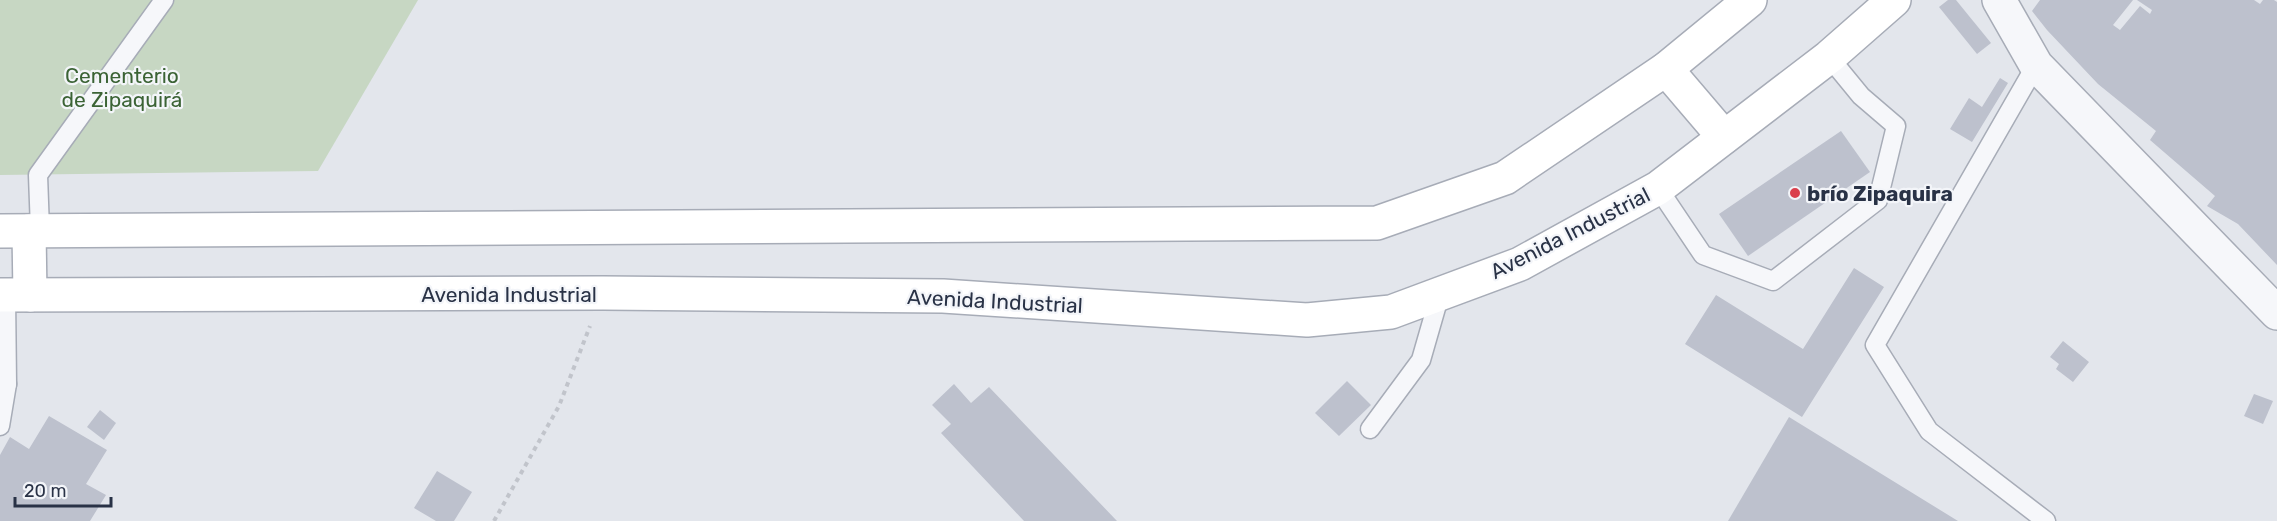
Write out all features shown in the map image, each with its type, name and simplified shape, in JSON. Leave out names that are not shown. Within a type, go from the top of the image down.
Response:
[{"type":"main road","points":[[12,295],[23,230],[1377,223],[1505,178],[1666,69],[1750,0]]},
{"type":"main road","name":"Avenida Industrial","points":[[12,295],[603,293],[943,296],[1307,320],[1391,312],[1520,264],[1658,188],[1829,57],[1894,0]]},
{"type":"main road","points":[[1666,69],[1724,137]]},
{"type":"street","points":[[1999,0],[2036,65],[2277,313]]},
{"type":"lane","points":[[23,230],[38,175],[164,0]]},
{"type":"lane","points":[[1658,188],[1703,255],[1773,281],[1878,200],[1896,126],[1861,96],[1829,57]]},
{"type":"lane","points":[[2036,65],[1875,345],[1929,431],[2046,521]]},
{"type":"lane","points":[[1370,429],[1421,360],[1440,294]]},
{"type":"lane","points":[[0,426],[12,295]]},
{"type":"path","points":[[494,521],[559,406],[603,293]]},
{"type":"green space","name":"Cementerio de Zipaquirá","points":[[0,0],[418,0],[318,171],[0,175]]},
{"type":"building","points":[[1948,0],[1956,0],[1991,43],[1977,54],[1939,7]]},
{"type":"building","points":[[2040,0],[2133,0],[2113,25],[2120,30],[2140,6],[2150,14],[2152,10],[2137,0],[2254,0],[2260,4],[2263,0],[2277,2],[2277,265],[2238,224],[2207,206],[2215,196],[2150,140],[2156,131],[2098,84],[2047,30],[2032,11]]},
{"type":"building","points":[[2000,78],[2008,83],[1972,142],[1950,129],[1969,98],[1982,107]]},
{"type":"building","name":"brío Zipaquira","points":[[1841,131],[1870,172],[1748,256],[1719,214]]},
{"type":"building","points":[[1854,268],[1884,287],[1802,417],[1685,344],[1716,295],[1803,349]]},
{"type":"building","points":[[2063,341],[2089,362],[2073,382],[2056,369],[2059,364],[2050,357]]},
{"type":"building","points":[[1347,381],[1371,405],[1339,436],[1315,413]]},
{"type":"building","points":[[954,384],[971,403],[989,387],[1117,521],[1024,521],[941,433],[951,424],[932,405]]},
{"type":"building","points":[[2254,394],[2273,401],[2263,424],[2244,416]]},
{"type":"building","points":[[100,410],[116,423],[104,440],[87,427]]},
{"type":"building","points":[[49,416],[107,450],[86,484],[106,495],[90,521],[0,521],[0,455],[10,437],[29,449]]},
{"type":"building","points":[[1789,417],[1958,521],[1728,521]]},
{"type":"building","points":[[437,471],[472,492],[454,521],[436,521],[414,508]]},
{"type":"place","name":"brío Zipaquira","points":[[1795,193]]}]
